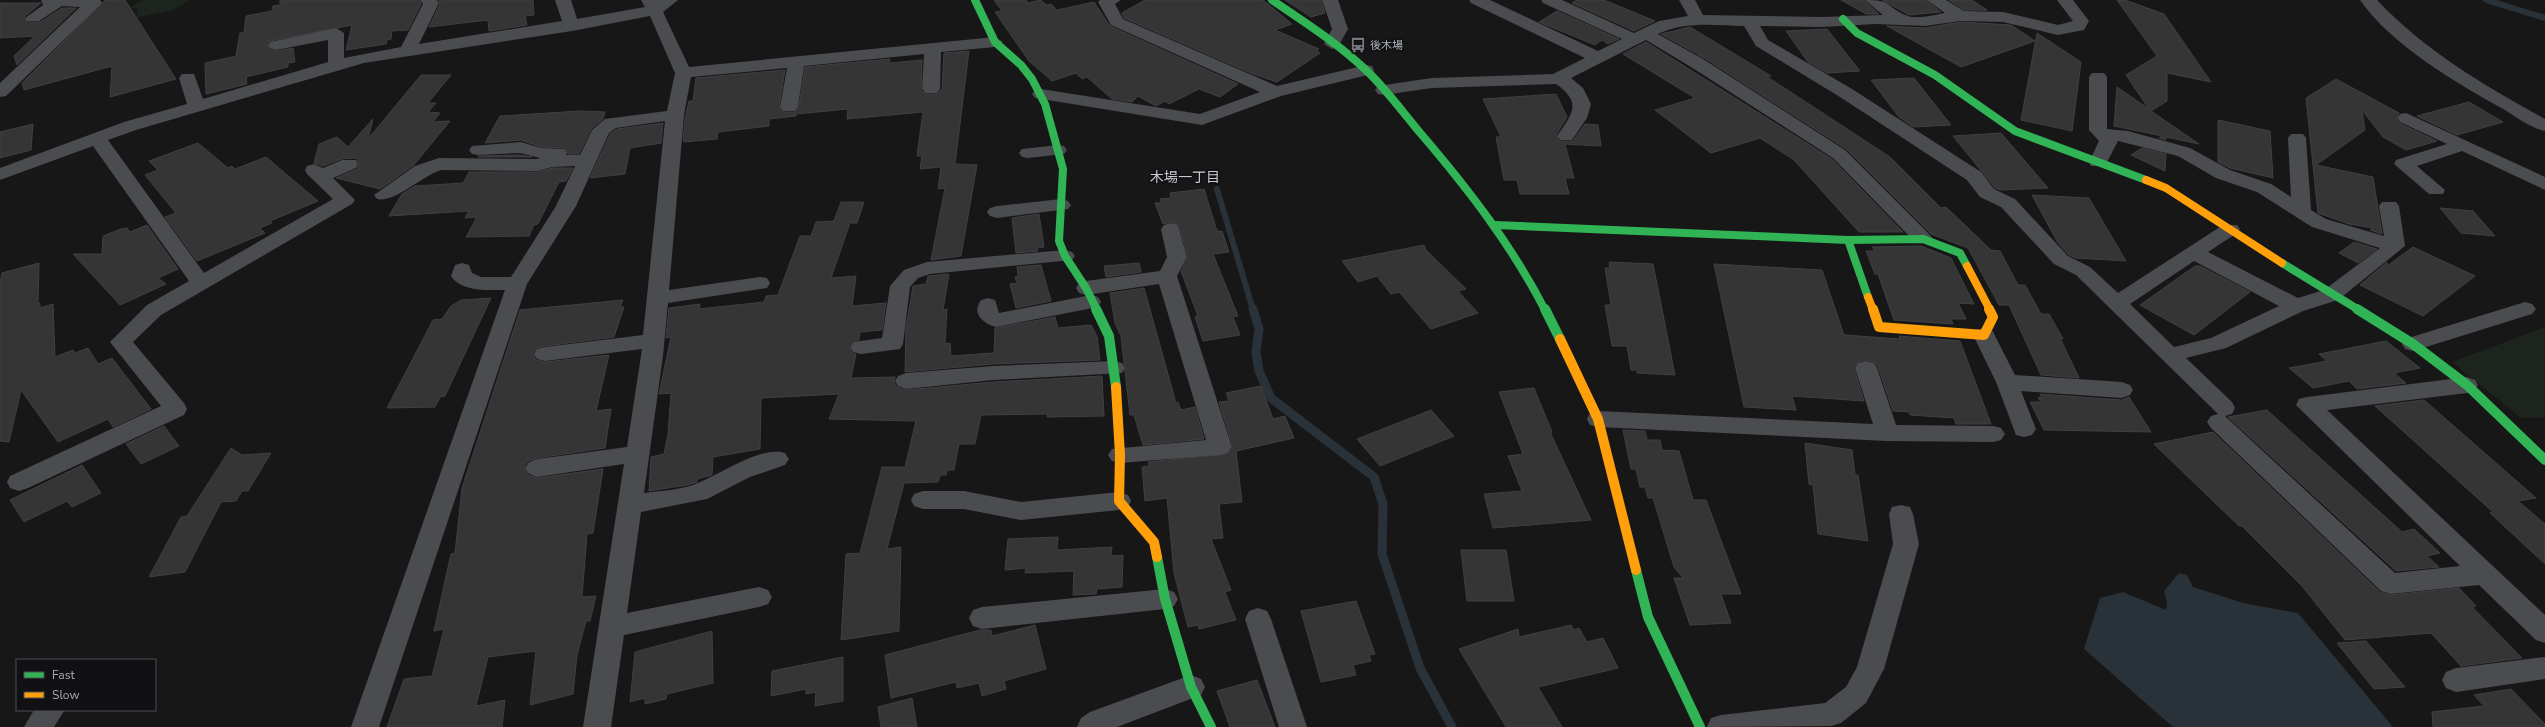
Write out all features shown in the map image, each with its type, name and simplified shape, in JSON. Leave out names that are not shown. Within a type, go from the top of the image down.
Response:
[{"type":"street","points":[[407,52],[431,3],[428,0]]},
{"type":"street","points":[[563,0],[572,26]]},
{"type":"street","points":[[0,174],[97,138],[196,106],[336,65],[407,52],[572,26],[670,0]]},
{"type":"street","points":[[975,0],[996,42],[1022,65],[1041,94],[1063,169],[1059,241],[1065,256],[1089,295],[1109,336],[1114,368],[1120,455],[1119,501],[1154,542],[1165,599],[1191,687],[1211,727]]},
{"type":"street","points":[[1113,0],[1106,2],[1116,22],[1275,92]]},
{"type":"street","points":[[1272,0],[1366,70],[1495,225],[1525,272],[1579,376],[1598,419],[1648,617],[1700,727]]},
{"type":"street","points":[[1330,0],[1340,29],[1332,44]]},
{"type":"street","points":[[1477,0],[1599,58]]},
{"type":"street","points":[[1549,0],[1639,36],[1697,63],[1839,154],[1923,239]]},
{"type":"street","points":[[1687,0],[1698,20]]},
{"type":"street","points":[[1873,0],[1903,21]]},
{"type":"street","points":[[1935,0],[1960,16]]},
{"type":"street","points":[[1384,90],[1432,83],[1559,78],[1665,24],[1698,20],[1821,22],[1843,19],[1925,21],[1960,16],[2003,16],[2058,30],[2078,27],[2081,21],[2065,0]]},
{"type":"street","points":[[2368,0],[2384,17],[2433,59],[2476,88],[2545,126]]},
{"type":"street","points":[[0,92],[94,3],[53,2],[33,18]]},
{"type":"street","points":[[597,727],[653,341],[675,115],[683,73],[667,33],[652,5]]},
{"type":"street","points":[[1843,19],[1857,33],[1935,75],[2015,131],[2166,188],[2331,295],[2413,344],[2467,386],[2545,460]]},
{"type":"street","points":[[1749,20],[1762,43],[1846,93],[1974,176],[1987,193],[2008,203],[2061,260],[2082,271],[2171,355],[2221,415],[2390,584],[2484,574]]},
{"type":"street","points":[[287,38],[336,33],[336,65]]},
{"type":"street","points":[[683,73],[797,60],[996,42]]},
{"type":"street","points":[[931,89],[933,47]]},
{"type":"street","points":[[789,107],[797,60]]},
{"type":"street","points":[[1041,94],[1202,120],[1275,92],[1366,70]]},
{"type":"street","points":[[2098,77],[2098,130],[2109,140],[2098,162]]},
{"type":"street","points":[[188,78],[196,106]]},
{"type":"street","points":[[1559,78],[1573,86],[1583,99],[1584,109],[1566,136]]},
{"type":"street","points":[[365,727],[517,284],[566,206],[601,130],[611,123],[675,115]]},
{"type":"street","points":[[2406,118],[2545,184]]},
{"type":"street","points":[[2103,134],[2128,136],[2184,152],[2223,174],[2264,188],[2319,223],[2395,246]]},
{"type":"street","points":[[97,138],[145,202],[201,283]]},
{"type":"street","points":[[2297,138],[2302,213]]},
{"type":"street","points":[[2436,190],[2402,164],[2463,145]]},
{"type":"street","points":[[478,150],[521,147],[539,153],[590,156]]},
{"type":"street","points":[[1028,153],[1058,150]]},
{"type":"street","points":[[384,195],[422,170],[439,164],[538,165],[551,161],[590,156]]},
{"type":"street","points":[[19,482],[176,409],[121,342],[154,310],[345,200],[317,173],[349,164]]},
{"type":"street","points":[[997,212],[1061,206]]},
{"type":"street","points":[[2389,206],[2395,246]]},
{"type":"street","points":[[1495,225],[1848,240],[1923,239],[1960,253],[1993,317],[1984,335]]},
{"type":"street","points":[[2117,304],[2230,229]]},
{"type":"street","points":[[1120,455],[1220,447],[1167,276],[1177,256],[1171,230]]},
{"type":"street","points":[[1848,240],[1879,327],[1984,335]]},
{"type":"street","points":[[2171,355],[2218,343],[2296,306],[2331,295],[2395,246]]},
{"type":"street","points":[[2194,253],[2296,306]]},
{"type":"street","points":[[861,347],[891,351],[900,286],[911,274],[927,268],[1065,256]]},
{"type":"street","points":[[462,269],[461,276],[478,283],[517,284]]},
{"type":"street","points":[[988,305],[988,315],[996,320],[1167,276]]},
{"type":"street","points":[[658,298],[760,283]]},
{"type":"street","points":[[2413,344],[2525,309]]},
{"type":"street","points":[[1984,335],[2007,382],[2024,429]]},
{"type":"street","points":[[545,354],[653,341]]},
{"type":"street","points":[[906,381],[993,374],[1114,368]]},
{"type":"street","points":[[1866,368],[1887,433]]},
{"type":"street","points":[[2007,382],[2122,390]]},
{"type":"street","points":[[2467,386],[2307,405],[2545,632]]},
{"type":"street","points":[[1598,419],[1887,433],[1952,432],[1993,434]]},
{"type":"street","points":[[537,468],[637,454]]},
{"type":"street","points":[[630,505],[698,493],[742,471],[777,459]]},
{"type":"street","points":[[924,500],[964,500],[1021,511],[1119,501]]},
{"type":"street","points":[[1721,727],[1831,714],[1856,696],[1870,669],[1906,544],[1901,514]]},
{"type":"street","points":[[612,627],[759,598]]},
{"type":"street","points":[[982,618],[1165,599]]},
{"type":"street","points":[[1258,619],[1293,727]]},
{"type":"street","points":[[2456,680],[2545,668]]},
{"type":"street","points":[[1091,727],[1100,721],[1191,687]]},
{"type":"shaded area","points":[[142,0],[190,0],[174,10],[136,18],[138,9],[130,8]]},
{"type":"shaded area","points":[[2545,327],[2545,418],[2521,418],[2452,362]]},
{"type":"shaded area","points":[[2179,573],[2187,575],[2193,587],[2243,603],[2298,613],[2393,727],[2173,727],[2084,649],[2100,598],[2123,592],[2166,610],[2167,602],[2164,591]]},
{"type":"building","points":[[105,0],[125,0],[176,79],[110,97],[112,66],[24,90],[22,83]]},
{"type":"building","points":[[280,0],[419,0],[421,4],[408,30],[392,31],[391,39],[387,40],[386,44],[346,50],[352,25],[270,41],[267,44],[270,49],[276,51],[293,48],[295,62],[288,63],[288,67],[246,77],[247,84],[206,94],[205,63],[236,56],[240,33],[244,32],[246,16],[272,11],[273,6],[280,5]]},
{"type":"building","points":[[439,0],[533,0],[534,15],[525,16],[527,25],[489,31],[488,20],[429,27],[440,4]]},
{"type":"building","points":[[994,0],[1026,0],[1028,3],[1041,0],[1046,5],[1051,4],[1057,10],[1094,2],[1110,26],[1238,84],[1220,97],[1199,89],[1169,104],[1165,101],[1156,106],[1138,96],[1132,102],[1112,99],[1087,77],[1082,79],[1076,73],[1052,81],[1029,61],[995,12],[1002,11]]},
{"type":"building","points":[[1145,0],[1263,0],[1292,24],[1275,30],[1319,49],[1316,51],[1320,53],[1277,82],[1253,74],[1124,18],[1122,13]]},
{"type":"building","points":[[1285,0],[1321,0],[1325,13],[1311,17]]},
{"type":"building","points":[[1577,0],[1604,0],[1655,21],[1634,31],[1572,3]]},
{"type":"building","points":[[1841,0],[1864,0],[1879,14],[1866,14]]},
{"type":"building","points":[[1882,0],[1926,0],[1941,12],[1909,15]]},
{"type":"building","points":[[1949,0],[1972,0],[1987,10],[1964,10]]},
{"type":"building","points":[[2117,0],[2125,0],[2164,14],[2211,82],[2167,73],[2167,101],[2151,111],[2199,144],[2166,137],[2166,140],[2159,138],[2162,136],[2114,126],[2117,87],[2149,109],[2126,75],[2157,56]]},
{"type":"building","points":[[0,3],[41,3],[24,17],[27,22],[40,22],[62,8],[76,8],[17,65],[14,56],[35,36],[0,38]]},
{"type":"building","points":[[1557,11],[1619,39],[1608,44],[1602,40],[1595,45],[1539,22]]},
{"type":"building","points":[[1960,22],[2011,25],[2035,41],[1961,67],[1887,26],[1925,28]]},
{"type":"building","points":[[1690,27],[1771,76],[1766,76],[1890,157],[1941,208],[1946,207],[1991,250],[2000,251],[2018,285],[2025,285],[2041,314],[2049,314],[2063,339],[2060,338],[2079,378],[2041,375],[2009,305],[1999,305],[1968,248],[1931,234],[1846,149],[1704,58],[1661,34]]},
{"type":"building","points":[[1827,29],[1860,71],[1827,73],[1808,62],[1786,31]]},
{"type":"building","points":[[2037,33],[2081,62],[2072,131],[2021,120]]},
{"type":"building","points":[[1646,42],[1832,159],[1903,232],[1859,232],[1794,160],[1760,138],[1711,153],[1655,110],[1695,98],[1623,54]]},
{"type":"building","points":[[969,51],[955,164],[977,165],[961,256],[931,260],[945,188],[938,189],[941,167],[920,169],[922,156],[917,156],[923,112],[847,119],[848,109],[796,114],[796,116],[769,119],[769,126],[718,132],[717,139],[684,142],[683,140],[685,119],[689,101],[693,101],[696,78],[785,70],[779,107],[783,112],[795,112],[799,107],[805,67],[890,59],[889,63],[922,60],[921,90],[925,94],[937,94],[942,89],[944,53]]},
{"type":"building","points":[[421,75],[451,75],[428,103],[436,103],[428,112],[440,113],[433,122],[450,121],[413,166],[380,189],[336,178],[357,169],[359,163],[356,158],[341,159],[323,166],[314,163],[319,144],[337,137],[348,147],[373,119],[368,139]]},
{"type":"building","points":[[1914,78],[1951,125],[1913,127],[1899,117],[1871,80]]},
{"type":"building","points":[[2336,79],[2399,113],[2396,118],[2399,123],[2437,141],[2406,150],[2383,137],[2362,110],[2365,130],[2316,165],[2373,177],[2382,234],[2370,230],[2373,228],[2349,224],[2318,213],[2306,98]]},
{"type":"building","points":[[1556,94],[1567,117],[1556,135],[1559,141],[1573,141],[1585,124],[1598,125],[1601,146],[1565,144],[1574,178],[1565,178],[1569,194],[1520,194],[1517,180],[1504,180],[1496,137],[1501,137],[1483,99]]},
{"type":"building","points":[[2469,102],[2503,122],[2457,135],[2417,116]]},
{"type":"building","points":[[580,111],[605,112],[603,119],[591,129],[579,154],[568,154],[564,148],[541,147],[521,140],[485,143],[500,116]]},
{"type":"building","points":[[2218,120],[2270,131],[2273,178],[2230,168],[2218,162]]},
{"type":"building","points":[[663,123],[661,143],[630,148],[625,174],[590,178],[610,134],[617,129]]},
{"type":"building","points":[[33,124],[31,150],[0,158],[0,132]]},
{"type":"building","points":[[2001,133],[2048,188],[2001,190],[1995,188],[1953,136]]},
{"type":"building","points":[[198,143],[228,168],[232,166],[235,169],[266,157],[318,201],[270,221],[272,223],[260,228],[265,233],[197,261],[165,217],[176,213],[145,175],[158,170],[149,161]]},
{"type":"building","points":[[2142,148],[2166,154],[2165,171],[2131,155]]},
{"type":"building","points":[[520,155],[532,157],[478,157],[478,156]]},
{"type":"building","points":[[552,168],[573,168],[566,181],[559,182],[538,224],[534,225],[529,236],[466,237],[477,217],[465,218],[469,211],[389,216],[402,194],[415,186],[463,183],[469,172],[538,172]]},
{"type":"building","points":[[1204,189],[1216,228],[1219,232],[1222,231],[1229,252],[1213,254],[1238,316],[1233,317],[1240,335],[1203,341],[1195,317],[1198,316],[1181,271],[1188,257],[1179,225],[1171,222],[1163,224],[1155,203],[1161,203],[1160,199],[1171,198],[1170,193]]},
{"type":"building","points":[[2032,195],[2089,198],[2126,261],[2076,258],[2069,255],[2058,243]]},
{"type":"building","points":[[841,202],[864,202],[857,223],[850,223],[831,278],[856,276],[852,306],[886,303],[882,330],[860,332],[859,340],[853,341],[849,346],[852,353],[856,354],[851,378],[895,377],[894,382],[897,387],[906,390],[993,382],[1102,376],[1104,416],[1047,417],[1048,414],[981,415],[975,444],[959,444],[954,470],[947,470],[946,475],[940,475],[938,482],[904,483],[887,549],[901,547],[899,631],[841,640],[846,554],[860,553],[882,467],[905,467],[916,421],[829,419],[839,394],[761,398],[760,449],[713,457],[712,475],[697,479],[697,482],[687,485],[649,491],[651,457],[664,454],[668,434],[671,393],[659,394],[671,337],[666,338],[669,308],[700,304],[699,309],[764,302],[766,296],[778,295],[800,236],[811,236],[816,222],[834,221]]},
{"type":"building","points":[[2440,208],[2473,211],[2495,236],[2461,233]]},
{"type":"building","points":[[1039,214],[1044,247],[1037,248],[1038,251],[1016,253],[1012,218]]},
{"type":"building","points":[[147,225],[178,269],[158,278],[166,284],[120,305],[73,254],[102,254],[103,236],[127,228],[130,232]]},
{"type":"building","points":[[2354,242],[2377,249],[2358,263],[2339,253]]},
{"type":"building","points":[[1424,245],[1426,250],[1466,289],[1458,291],[1478,313],[1431,329],[1399,292],[1391,294],[1377,276],[1358,282],[1342,261]]},
{"type":"building","points":[[1921,246],[1951,258],[1974,304],[1958,303],[1966,319],[1951,319],[1953,324],[1894,320],[1878,274],[1875,274],[1866,251],[1875,251],[1872,247]]},
{"type":"building","points":[[2413,247],[2475,276],[2423,316],[2360,285],[2387,262],[2387,266]]},
{"type":"building","points":[[1609,262],[1653,264],[1675,375],[1637,373],[1637,370],[1631,370],[1627,346],[1612,346],[1605,305],[1611,305],[1605,268],[1610,268]]},
{"type":"building","points":[[39,263],[38,304],[40,303],[40,308],[53,304],[55,357],[73,350],[75,353],[88,348],[98,364],[112,358],[151,409],[113,427],[108,419],[58,442],[21,390],[9,442],[0,441],[0,283],[2,273]]},
{"type":"building","points":[[1139,263],[1141,272],[1106,277],[1104,266]]},
{"type":"building","points":[[1714,264],[1822,270],[1844,335],[1900,339],[1899,336],[1960,341],[1991,424],[1956,424],[1954,418],[1910,415],[1909,412],[1893,411],[1878,367],[1874,362],[1866,360],[1858,362],[1854,368],[1864,401],[1792,396],[1796,410],[1744,407]]},
{"type":"building","points":[[1041,265],[1051,301],[1016,308],[1010,284],[1017,283],[1015,277],[1018,276],[1017,267]]},
{"type":"building","points":[[2195,266],[2200,266],[2250,292],[2194,335],[2140,305]]},
{"type":"building","points":[[949,274],[943,310],[947,309],[945,344],[950,343],[951,356],[994,353],[995,328],[1055,317],[1058,328],[1091,325],[1097,336],[1100,360],[993,364],[905,372],[906,328],[913,286],[926,284],[928,276]]},
{"type":"building","points":[[1144,288],[1176,403],[1178,402],[1181,410],[1195,407],[1204,439],[1143,445],[1134,415],[1130,415],[1121,336],[1115,323],[1110,293]]},
{"type":"building","points":[[491,298],[445,396],[440,397],[435,407],[387,408],[433,320],[442,319],[451,306],[461,300]]},
{"type":"building","points":[[623,300],[620,307],[624,307],[614,337],[545,346],[537,348],[533,353],[536,360],[545,362],[609,355],[596,411],[611,409],[605,448],[537,458],[528,461],[524,467],[528,475],[537,478],[603,469],[593,533],[587,534],[582,597],[596,596],[590,621],[586,621],[577,655],[573,694],[530,705],[536,651],[488,657],[476,706],[505,700],[502,727],[387,727],[404,679],[432,676],[444,629],[434,631],[451,554],[455,553],[462,488],[520,310]]},
{"type":"building","points":[[2386,341],[2420,368],[2394,373],[2406,383],[2357,389],[2349,381],[2313,388],[2289,368],[2327,361],[2319,354]]},
{"type":"building","points":[[1261,386],[1273,419],[1285,416],[1294,438],[1236,451],[1242,502],[1219,504],[1223,538],[1211,539],[1231,590],[1225,592],[1236,620],[1199,629],[1198,625],[1188,627],[1174,573],[1167,498],[1145,501],[1142,467],[1149,466],[1148,462],[1228,454],[1233,447],[1219,402],[1229,401],[1226,393]]},
{"type":"building","points":[[1534,388],[1552,432],[1550,432],[1591,520],[1493,528],[1484,494],[1522,491],[1508,456],[1523,454],[1499,392]]},
{"type":"building","points":[[2040,394],[2122,400],[2129,397],[2151,432],[2044,430],[2030,402],[2041,402],[2038,397],[2042,398]]},
{"type":"building","points":[[2424,400],[2536,498],[2518,501],[2545,524],[2545,564],[2490,513],[2493,512],[2375,406]]},
{"type":"building","points":[[1431,410],[1454,436],[1380,466],[1357,439]]},
{"type":"building","points":[[2267,410],[2402,532],[2414,529],[2440,553],[2427,556],[2439,567],[2396,571],[2228,417]]},
{"type":"building","points":[[164,426],[179,446],[141,464],[126,444]]},
{"type":"building","points":[[1623,430],[1645,431],[1647,440],[1660,440],[1662,450],[1679,451],[1693,500],[1706,500],[1741,594],[1721,594],[1731,623],[1690,625],[1674,578],[1683,578],[1674,567],[1653,498],[1648,498],[1645,487],[1640,487],[1636,469],[1631,469]]},
{"type":"building","points":[[2213,432],[2380,592],[2390,595],[2459,588],[2476,606],[2472,607],[2522,658],[2461,666],[2431,633],[2345,640],[2302,586],[2242,526],[2239,526],[2154,444]]},
{"type":"building","points":[[1805,443],[1852,450],[1855,475],[1858,475],[1868,541],[1818,534],[1813,485],[1809,484]]},
{"type":"building","points":[[231,448],[242,455],[271,453],[248,491],[242,491],[236,501],[221,502],[185,572],[149,577],[181,517],[187,516]]},
{"type":"building","points":[[82,465],[101,493],[72,507],[67,501],[24,522],[10,500]]},
{"type":"building","points":[[1058,537],[1057,550],[1112,547],[1111,556],[1123,555],[1122,587],[1097,589],[1096,594],[1073,595],[1074,571],[1025,573],[1026,568],[1005,570],[1008,539]]},
{"type":"building","points":[[1461,550],[1506,550],[1514,601],[1467,601]]},
{"type":"building","points":[[1356,601],[1375,654],[1369,655],[1371,661],[1353,665],[1356,675],[1321,682],[1301,611]]},
{"type":"building","points":[[1035,625],[1046,669],[1004,681],[1006,689],[982,696],[979,683],[957,688],[956,682],[891,698],[885,655],[980,630],[991,630],[992,636]]},
{"type":"building","points":[[1571,625],[1574,630],[1579,628],[1587,642],[1603,638],[1618,668],[1538,687],[1562,727],[1506,727],[1459,649],[1518,629],[1519,637]]},
{"type":"building","points":[[712,631],[713,683],[667,694],[666,699],[645,704],[645,698],[630,702],[635,652]]},
{"type":"building","points":[[2366,641],[2405,687],[2374,689],[2337,643]]},
{"type":"building","points":[[843,657],[843,701],[815,706],[816,692],[806,694],[806,689],[771,696],[772,671]]},
{"type":"building","points":[[1257,680],[1275,727],[1230,727],[1217,691]]},
{"type":"building","points":[[2511,689],[2545,724],[2545,727],[2433,727],[2432,712],[2484,706],[2474,695]]},
{"type":"building","points":[[912,698],[917,727],[881,727],[878,707]]},
{"type":"waterway","points":[[2486,0],[2545,18]]},
{"type":"waterway","points":[[1217,189],[1253,310]]},
{"type":"waterway","points":[[1253,309],[1259,329],[1256,352],[1259,371],[1271,398],[1374,477],[1383,504],[1382,554],[1420,668],[1452,727]]},
{"type":"traffic: fast","points":[[975,0],[995,42],[1021,65],[1032,79],[1045,104],[1063,169],[1059,241],[1065,256],[1086,288],[1109,336],[1116,387]]},
{"type":"traffic: fast","points":[[1272,0],[1309,25],[1366,70],[1384,90],[1462,182],[1495,225],[1525,271],[1560,339]]},
{"type":"traffic: fast","points":[[1843,19],[1857,33],[1935,75],[2015,131],[2146,180]]},
{"type":"traffic: fast","points":[[1495,225],[1848,240],[1923,239],[1960,253],[1967,266]]},
{"type":"traffic: fast","points":[[1848,240],[1868,297]]},
{"type":"traffic: fast","points":[[2282,263],[2413,344],[2467,385],[2545,460]]},
{"type":"traffic: fast","points":[[1157,557],[1165,599],[1191,687],[1211,727]]},
{"type":"traffic: fast","points":[[1636,570],[1648,617],[1700,727]]},
{"type":"traffic: slow","points":[[2146,180],[2166,188],[2282,263]]},
{"type":"traffic: slow","points":[[1868,297],[1879,327],[1984,335],[1993,317],[1967,266]]},
{"type":"traffic: slow","points":[[1560,339],[1598,419],[1636,570]]},
{"type":"traffic: slow","points":[[1116,387],[1120,455],[1119,501],[1154,542],[1157,557]]},
{"type":"place","name":"後木場","points":[[1358,45]]},
{"type":"district","name":"木場一丁目","points":[[1185,177]]}]
